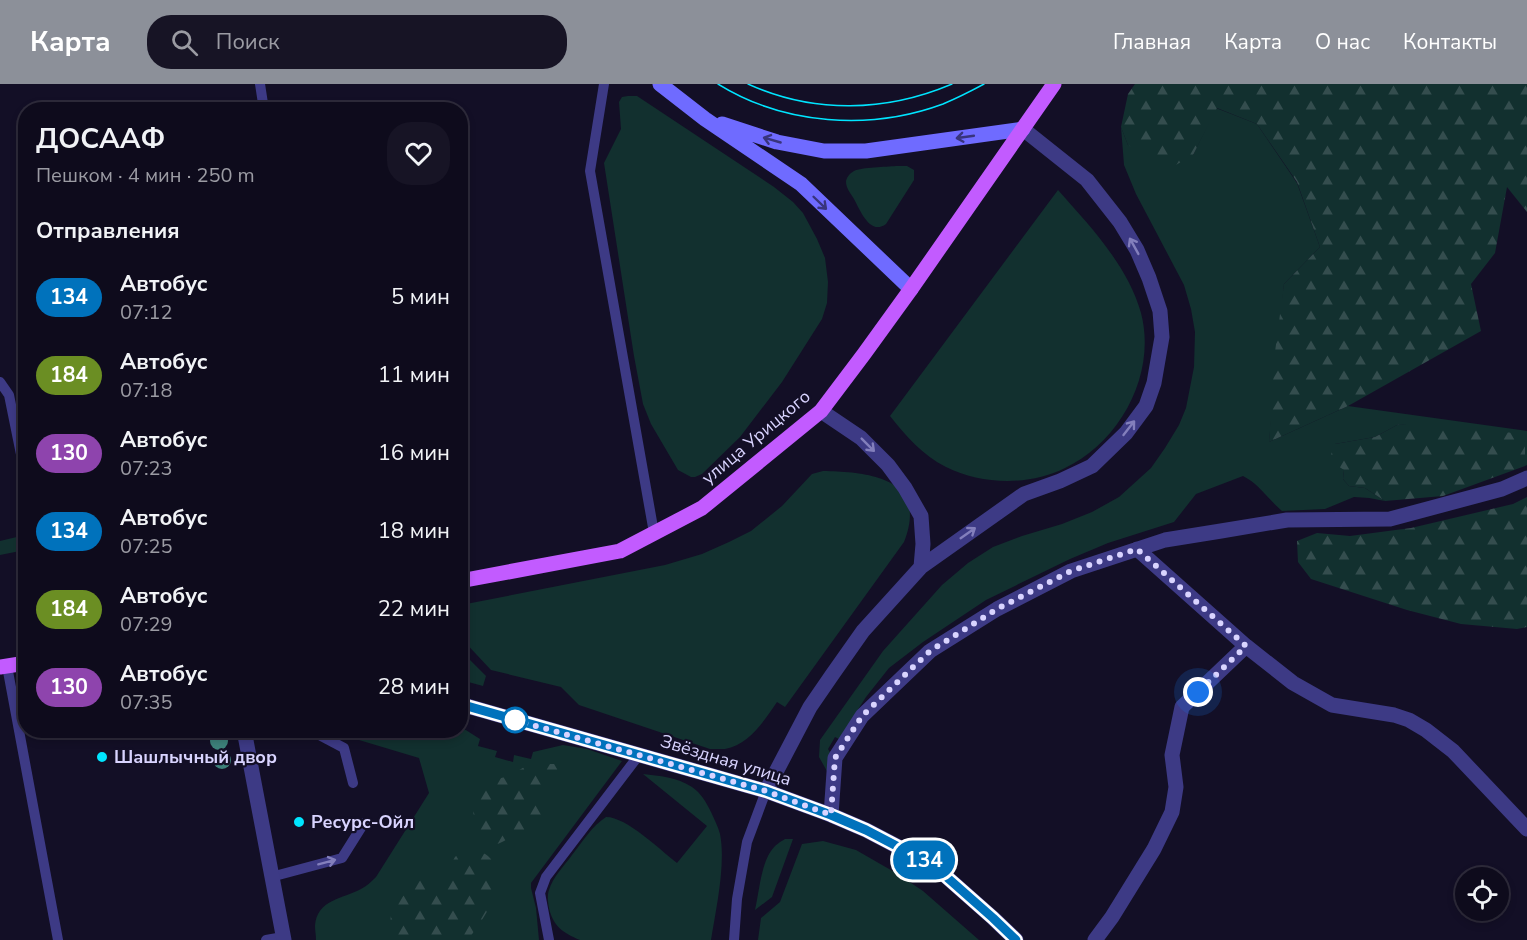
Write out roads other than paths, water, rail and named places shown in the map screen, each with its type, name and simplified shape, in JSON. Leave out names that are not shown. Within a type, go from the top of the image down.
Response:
[{"type":"main road","points":[[660,84],[705,119],[801,184],[911,289]]},
{"type":"main road","name":"улица Урицкого","points":[[468,580],[620,551],[702,508],[821,411],[911,289],[1054,84]]},
{"type":"main road","points":[[705,119],[777,142],[824,151],[866,151],[1023,129]]},
{"type":"main road","points":[[3,667],[18,664]]},
{"type":"street","points":[[766,791],[810,707],[832,675],[863,631],[921,567],[1024,494],[1092,466],[1126,434],[1146,406],[1154,383],[1162,337],[1160,311],[1137,250],[1120,222],[1087,180],[1023,129]]},
{"type":"street","points":[[821,411],[861,438],[888,465],[905,488],[921,516],[923,544],[921,567]]},
{"type":"street","points":[[831,815],[835,758],[862,716],[930,651],[997,609],[1071,571],[1166,540],[1287,520],[1390,519],[1502,489],[1527,478]]},
{"type":"street","points":[[1137,549],[1246,646],[1293,683],[1332,705],[1394,715],[1409,720],[1426,730],[1454,751],[1527,829]]},
{"type":"street","points":[[1095,940],[1154,849],[1172,812],[1176,787],[1172,755],[1182,707],[1246,646]]},
{"type":"street","name":"Звёздная улица","points":[[468,706],[766,791],[831,815],[866,830],[933,865],[1017,940]]},
{"type":"street","points":[[245,738],[284,938]]},
{"type":"lane","points":[[260,84],[263,102]]},
{"type":"lane","points":[[604,84],[590,171],[654,533]]},
{"type":"lane","points":[[0,382],[9,395],[18,439]]},
{"type":"lane","points":[[3,667],[58,940]]},
{"type":"lane","points":[[325,738],[344,748],[353,783]]},
{"type":"lane","points":[[549,940],[540,893],[546,877],[639,755]]},
{"type":"lane","points":[[734,940],[737,899],[747,842],[766,791]]},
{"type":"lane","points":[[271,877],[342,858],[364,823]]},
{"type":"lane","points":[[266,940],[284,938]]},
{"type":"tram line","points":[[718,84],[744,98],[771,108],[828,120],[886,118],[915,113],[943,104],[984,84]]},
{"type":"tram line","points":[[748,84],[798,101],[850,106],[902,100],[952,84]]},
{"type":"place","name":"Шашлычный двор","points":[[102,757]]},
{"type":"place","name":"Ресурс-Ойл","points":[[299,822]]}]
